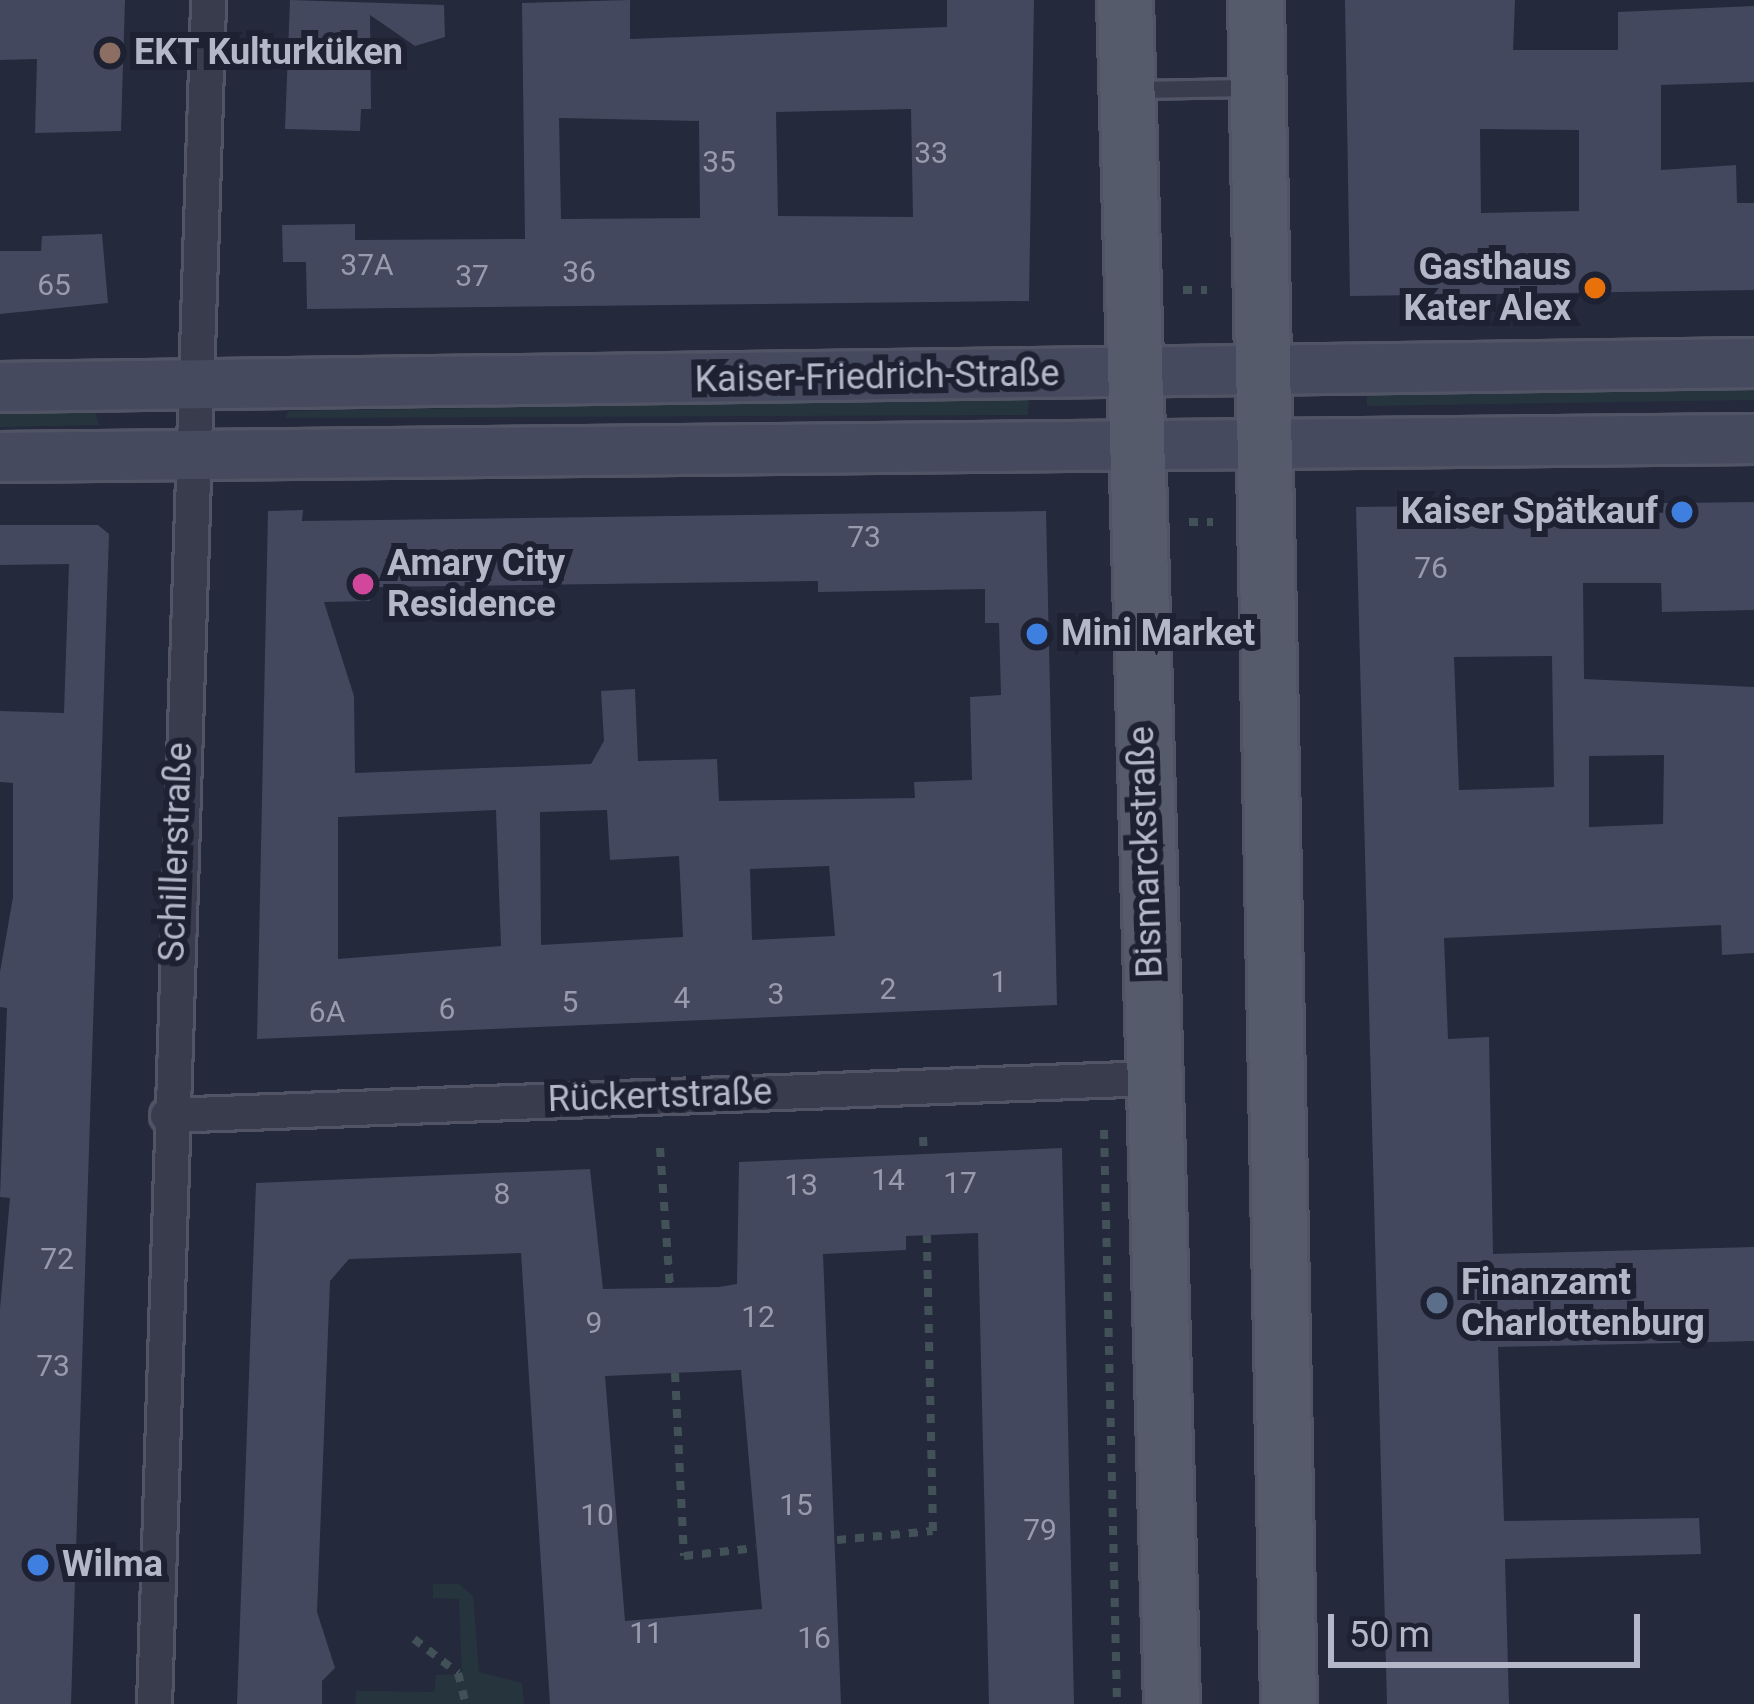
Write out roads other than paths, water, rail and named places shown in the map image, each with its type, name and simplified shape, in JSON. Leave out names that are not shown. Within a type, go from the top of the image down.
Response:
[{"type":"main road","name":"Bismarckstraße","points":[[1125,0],[1172,1704]]},
{"type":"main road","points":[[1256,0],[1289,1704]]},
{"type":"main road","name":"Kaiser-Friedrich-Straße","points":[[0,387],[1754,363]]},
{"type":"main road","name":"Kaiser-Friedrich-Straße","points":[[0,457],[1754,439]]},
{"type":"street","name":"Schillerstraße","points":[[154,1704],[167,1115],[208,0]]},
{"type":"street","name":"Rückertstraße","points":[[167,1115],[1153,1078]]},
{"type":"lane","points":[[1126,90],[1258,88]]},
{"type":"place","name":"EKT Kulturküken","points":[[110,53]]},
{"type":"place","name":"Gasthaus Kater Alex","points":[[1595,288]]},
{"type":"place","name":"Kaiser Spätkauf","points":[[1682,512]]},
{"type":"place","name":"Amary City Residence","points":[[363,584]]},
{"type":"place","name":"Mini Market","points":[[1037,634]]},
{"type":"place","name":"Finanzamt Charlottenburg","points":[[1437,1303]]},
{"type":"place","name":"Wilma","points":[[38,1565]]}]
